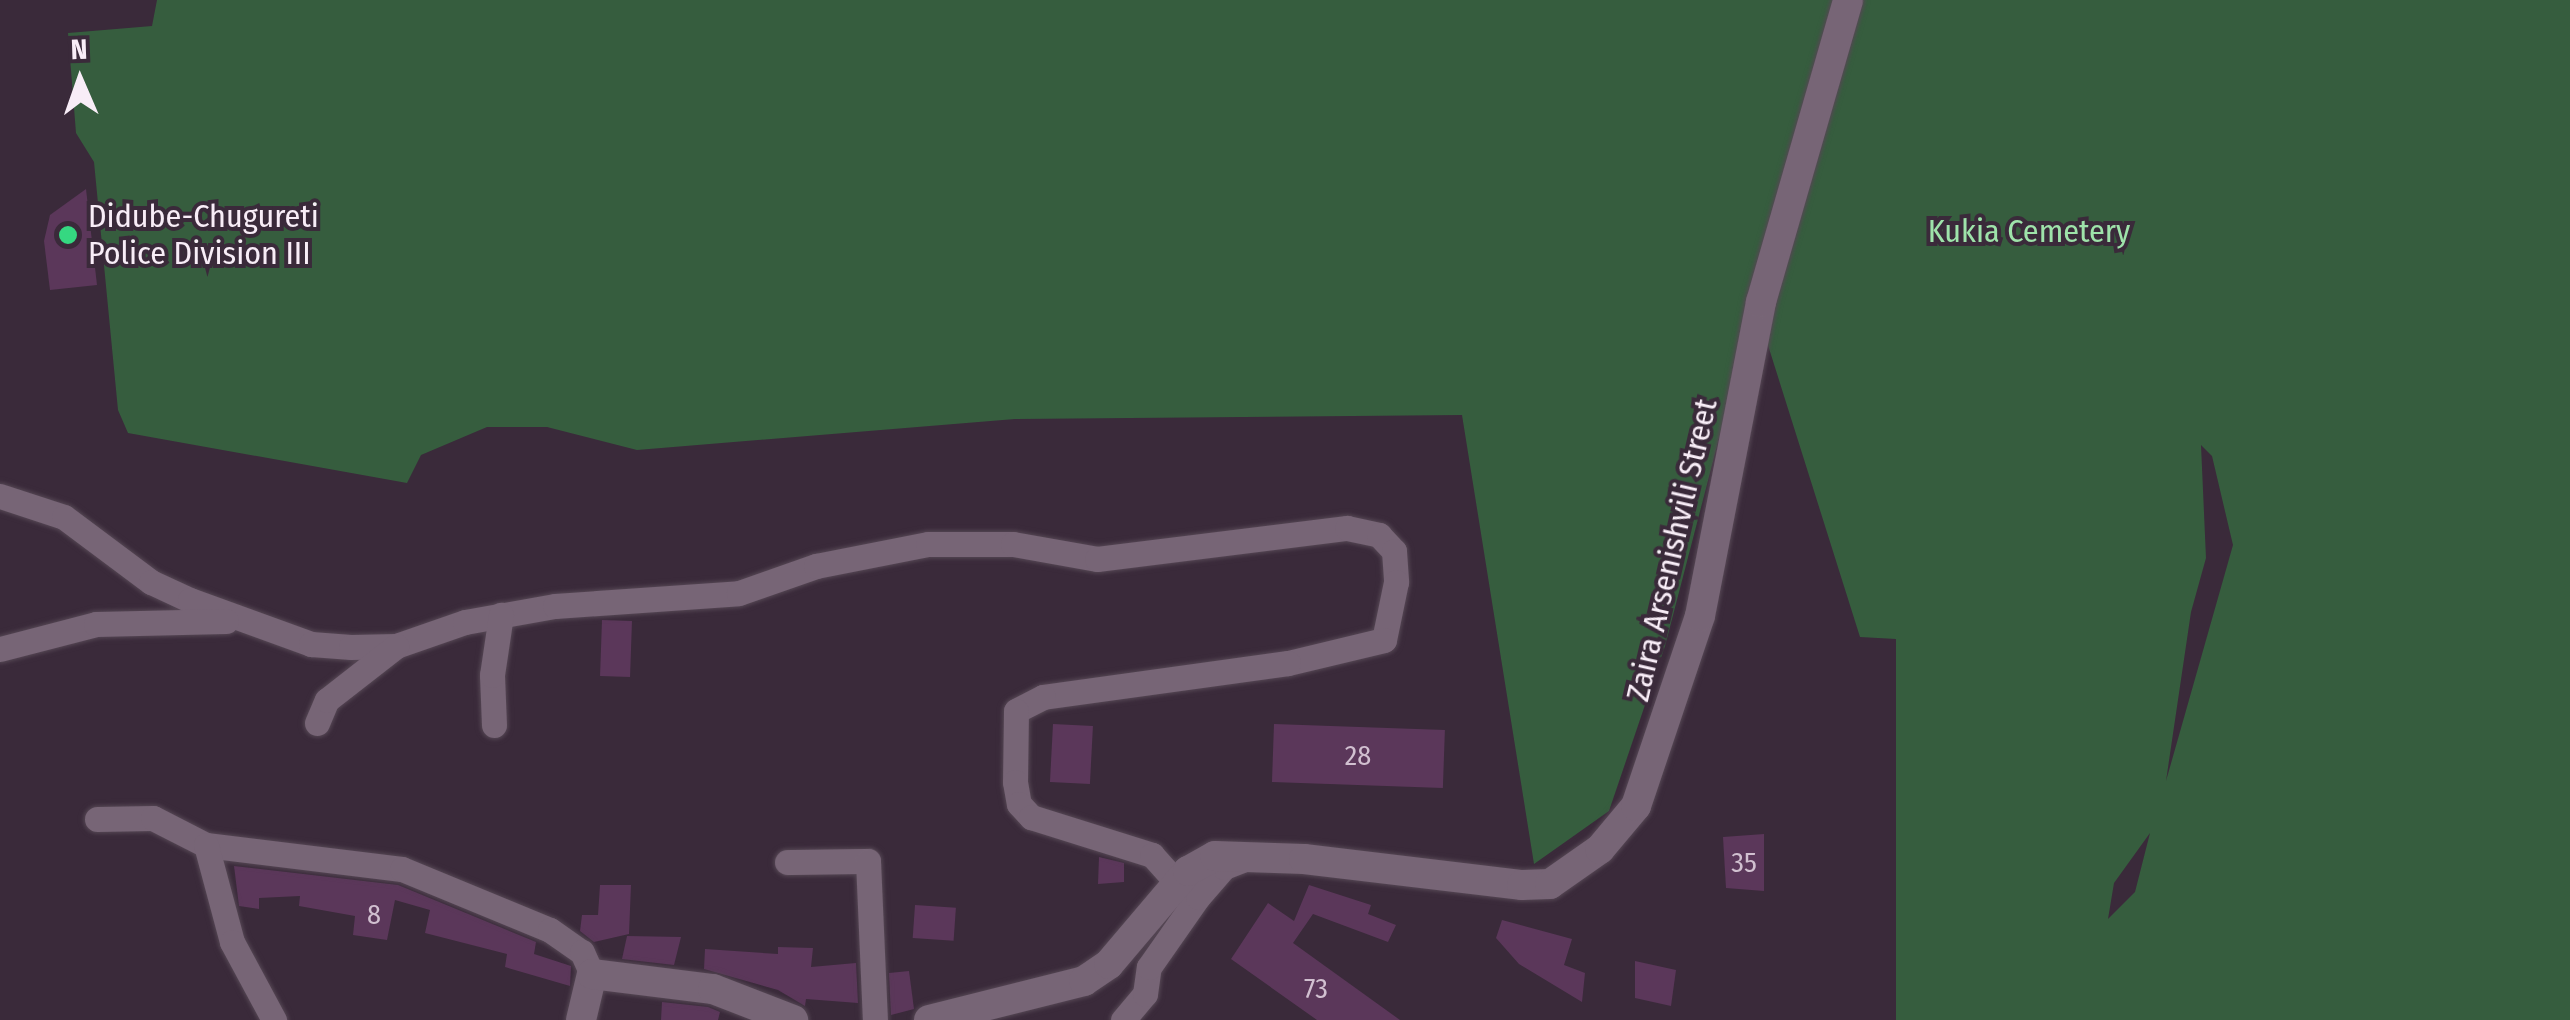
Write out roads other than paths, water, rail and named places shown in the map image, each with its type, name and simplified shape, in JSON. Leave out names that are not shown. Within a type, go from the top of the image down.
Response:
[{"type":"street","name":"Zaira Arsenishvili Street","points":[[929,1020],[1084,981],[1109,964],[1188,890],[1215,856],[1257,855],[1488,884],[1550,884],[1600,849],[1636,806],[1700,616],[1761,302],[1848,0]]},
{"type":"street","points":[[0,496],[64,517],[151,582],[311,644],[396,646],[500,616],[739,593],[816,566],[928,544],[1013,544],[1097,559],[1347,528],[1379,536],[1394,551],[1396,582],[1384,640],[1288,663],[1043,697],[1016,712],[1019,804],[1031,817],[1152,854],[1188,890],[1150,967],[1146,994],[1123,1020]]},
{"type":"street","points":[[494,725],[492,675],[500,616]]},
{"type":"street","points":[[0,648],[96,624],[165,618],[256,622]]},
{"type":"street","points":[[318,723],[327,700],[396,646]]},
{"type":"street","points":[[97,818],[154,818],[206,845],[402,869],[550,930],[582,952],[592,974],[582,1020]]},
{"type":"street","points":[[206,845],[232,942],[274,1020]]},
{"type":"street","points":[[788,862],[868,862],[875,1020]]},
{"type":"street","points":[[592,974],[713,989],[793,1020]]},
{"type":"place","name":"Didube-Chugureti Police Division III","points":[[68,235]]},
{"type":"park label","name":"Kukia Cemetery","points":[[2029,231]]}]
